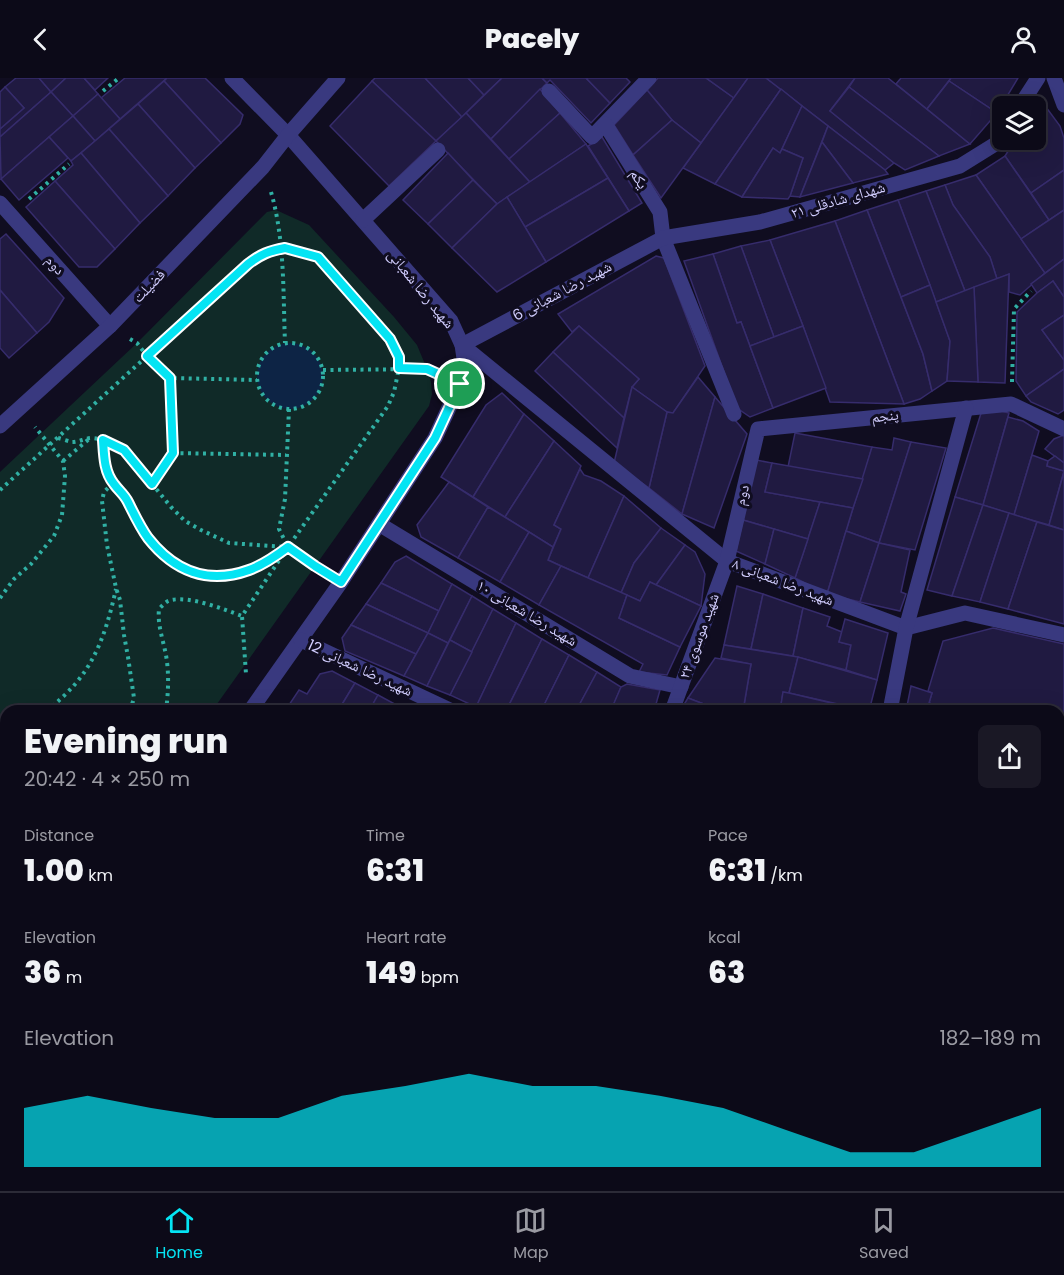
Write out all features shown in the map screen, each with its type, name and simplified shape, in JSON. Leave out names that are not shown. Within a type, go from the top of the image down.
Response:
[{"type":"street","name":"شهید رضا شعبانی","points":[[232,78],[288,135],[451,321],[462,345],[465,365],[460,384],[435,438],[341,582],[254,705]]},
{"type":"street","name":"فضیلت","points":[[0,426],[110,326],[263,167],[338,78]]},
{"type":"street","points":[[549,91],[592,137],[649,78]]},
{"type":"street","points":[[1026,96],[1038,78]]},
{"type":"street","points":[[1054,78],[1064,105]]},
{"type":"street","name":"یکم","points":[[605,124],[660,212],[663,237],[734,414]]},
{"type":"street","name":"شهدای شادقلی ۲۱","points":[[663,237],[759,222],[960,166],[992,146]]},
{"type":"street","points":[[363,220],[438,150]]},
{"type":"street","name":"دوم","points":[[0,202],[110,326]]},
{"type":"street","name":"شهید رضا شعبانی 6","points":[[462,345],[663,237]]},
{"type":"street","name":"شهید رضا شعبانی ۸","points":[[462,345],[727,561],[906,628]]},
{"type":"street","points":[[1011,404],[1064,429]]},
{"type":"street","name":"پنجم","points":[[758,429],[1011,404]]},
{"type":"street","points":[[891,705],[906,628],[966,408]]},
{"type":"street","name":"دوم","points":[[727,561],[758,429]]},
{"type":"street","name":"شهید رضا شعبانی ۱۰","points":[[379,524],[630,676],[681,687]]},
{"type":"street","name":"شهید موسوی ۲۴","points":[[674,705],[727,561]]},
{"type":"street","points":[[906,628],[965,613],[1064,635]]},
{"type":"street","name":"شهید رضا شعبانی 12","points":[[301,640],[439,705]]},
{"type":"path","points":[[103,91],[119,78]]},
{"type":"path","points":[[11,215],[69,164]]},
{"type":"path","points":[[263,167],[276,210],[285,343]]},
{"type":"path","points":[[0,490],[248,264],[270,251],[285,248],[318,257],[390,339],[399,357],[399,368],[394,392],[388,406],[242,616],[246,675]]},
{"type":"path","points":[[1011,404],[1014,309],[1031,291]]},
{"type":"path","points":[[285,343],[302,346],[312,352],[319,360],[323,370],[320,390],[314,399],[296,408],[289,409],[276,405],[267,398],[257,380],[258,368],[263,357],[270,350],[285,343]]},
{"type":"path","points":[[147,356],[170,378],[257,380]]},
{"type":"path","points":[[323,370],[427,369],[460,384]]},
{"type":"path","points":[[152,484],[173,453],[170,378]]},
{"type":"path","points":[[289,409],[285,499],[279,528],[288,547],[341,582]]},
{"type":"path","points":[[58,438],[74,442],[90,438],[103,440],[124,450],[184,521],[214,537],[229,543],[288,547]]},
{"type":"path","points":[[63,461],[90,438]]},
{"type":"path","points":[[103,440],[105,462],[110,478],[123,493],[147,537],[174,564],[202,576],[233,575],[264,563],[288,547]]},
{"type":"path","points":[[0,598],[14,579],[31,564],[54,536],[62,515],[65,476],[63,461],[50,445]]},
{"type":"path","points":[[173,453],[286,456]]},
{"type":"path","points":[[115,486],[104,492],[102,501],[107,545],[120,600],[134,698],[132,705]]},
{"type":"path","points":[[54,705],[64,697],[83,674],[96,653],[107,625],[116,588]]},
{"type":"path","points":[[166,705],[167,662],[159,609],[172,600],[185,600],[199,602],[242,616]]},
{"type":"green space","points":[[276,210],[309,225],[394,317],[417,345],[427,369],[432,394],[429,406],[216,705],[0,705],[0,472],[137,343],[267,212]]},
{"type":"water","points":[[290,343],[302,346],[313,353],[320,364],[323,376],[320,388],[313,399],[302,406],[290,409],[278,406],[267,399],[260,388],[257,376],[260,364],[267,353],[278,346]]},
{"type":"building","points":[[16,78],[39,78],[51,92],[0,137],[0,129],[24,108],[5,87]]},
{"type":"building","points":[[39,78],[66,78],[51,92]]},
{"type":"building","points":[[66,78],[84,78],[98,94],[73,116],[51,92]]},
{"type":"building","points":[[84,78],[108,78],[95,90]]},
{"type":"building","points":[[125,78],[167,78],[120,119],[101,98]]},
{"type":"building","points":[[167,78],[205,78],[243,115],[240,124],[221,143],[164,81]]},
{"type":"building","points":[[375,78],[425,78],[462,117],[436,141],[372,81]]},
{"type":"building","points":[[425,78],[468,78],[484,95],[462,117]]},
{"type":"building","points":[[468,78],[502,78],[484,95]]},
{"type":"building","points":[[502,78],[542,78],[547,83],[491,139],[466,113]]},
{"type":"building","points":[[542,78],[586,78],[610,103],[591,123],[550,80],[547,83]]},
{"type":"building","points":[[586,78],[626,78],[630,82],[610,103]]},
{"type":"building","points":[[658,78],[706,78],[734,98],[701,143],[672,120],[647,90]]},
{"type":"building","points":[[706,78],[748,78],[734,98]]},
{"type":"building","points":[[748,78],[766,78],[781,89],[715,184],[683,168]]},
{"type":"building","points":[[766,78],[855,78],[830,111],[894,163],[885,170]]},
{"type":"building","points":[[855,78],[888,78],[970,144],[939,156],[849,87]]},
{"type":"building","points":[[901,78],[951,78],[927,109],[896,84]]},
{"type":"building","points":[[951,78],[1018,78],[1007,96],[992,96],[992,110],[949,81]]},
{"type":"building","points":[[164,81],[221,143],[195,168],[138,104]]},
{"type":"building","points":[[372,81],[436,141],[389,186],[330,126]]},
{"type":"building","points":[[949,81],[992,110],[992,119],[970,144],[927,109]]},
{"type":"building","points":[[5,87],[24,108],[0,129],[0,92]]},
{"type":"building","points":[[849,87],[939,156],[905,170],[894,163],[830,111]]},
{"type":"building","points":[[540,89],[560,113],[509,159],[491,139]]},
{"type":"building","points":[[781,89],[802,106],[780,153],[773,148],[742,197],[715,184]]},
{"type":"building","points":[[647,90],[672,120],[633,155],[614,125]]},
{"type":"building","points":[[51,92],[73,116],[1,179],[0,137]]},
{"type":"building","points":[[98,94],[120,119],[95,141],[73,116]]},
{"type":"building","points":[[138,104],[195,168],[168,196],[109,129]]},
{"type":"building","points":[[802,106],[828,126],[800,197],[790,196],[803,158],[782,149]]},
{"type":"building","points":[[1046,107],[1060,126],[1064,138],[1064,170],[1031,193],[1005,156],[1009,150],[1046,150]]},
{"type":"building","points":[[466,113],[530,182],[497,204],[436,141]]},
{"type":"building","points":[[560,113],[586,144],[530,182],[509,159]]},
{"type":"building","points":[[73,116],[95,141],[71,161],[49,137]]},
{"type":"building","points":[[672,120],[701,143],[661,198],[633,155]]},
{"type":"building","points":[[828,126],[888,174],[853,183],[822,142]]},
{"type":"building","points":[[109,129],[168,196],[140,223],[81,153]]},
{"type":"building","points":[[49,137],[68,158],[19,200],[1,179]]},
{"type":"building","points":[[602,137],[642,203],[629,211],[588,146]]},
{"type":"building","points":[[822,142],[853,183],[800,197]]},
{"type":"building","points":[[586,144],[608,178],[525,227],[507,197]]},
{"type":"building","points":[[773,148],[780,153],[782,149],[803,158],[790,196],[788,199],[742,197]]},
{"type":"building","points":[[81,153],[140,223],[115,249],[55,181],[73,165],[71,161]]},
{"type":"building","points":[[448,153],[473,180],[428,224],[403,200]]},
{"type":"building","points":[[1005,156],[1049,220],[1021,239],[976,175]]},
{"type":"building","points":[[1064,170],[1064,210],[1049,220],[1031,193]]},
{"type":"building","points":[[976,175],[1045,273],[1020,295],[1009,292],[1009,274],[997,279],[990,257],[953,205],[945,185]]},
{"type":"building","points":[[608,178],[629,211],[546,262],[525,227]]},
{"type":"building","points":[[473,180],[497,204],[452,248],[428,224]]},
{"type":"building","points":[[55,181],[115,249],[97,267],[79,267],[26,207]]},
{"type":"building","points":[[945,185],[953,205],[990,257],[997,279],[965,291],[926,191]]},
{"type":"building","points":[[926,191],[965,291],[936,302],[898,200]]},
{"type":"building","points":[[507,197],[546,262],[497,292],[452,248]]},
{"type":"building","points":[[898,200],[930,285],[901,297],[867,210]]},
{"type":"building","points":[[867,210],[923,354],[932,391],[920,399],[904,404],[835,221]]},
{"type":"building","points":[[1064,210],[1064,259],[1045,273],[1021,239]]},
{"type":"building","points":[[835,221],[904,404],[830,402],[770,240]]},
{"type":"building","points":[[6,234],[64,298],[49,322],[37,333],[0,290],[0,239]]},
{"type":"building","points":[[770,240],[803,326],[774,337],[741,246]]},
{"type":"building","points":[[741,246],[774,337],[750,346],[741,322],[737,323],[713,254]]},
{"type":"building","points":[[713,254],[737,323],[741,322],[773,408],[750,417],[737,408],[684,261]]},
{"type":"building","points":[[656,256],[664,258],[705,366],[673,413],[667,412],[632,387],[639,379],[579,326],[572,332],[558,314]]},
{"type":"building","points":[[1064,259],[1064,297],[1053,281],[1037,293],[1031,284]]},
{"type":"building","points":[[1009,274],[1005,383],[978,382],[974,287]]},
{"type":"building","points":[[1053,281],[1064,297],[1064,315],[1042,330],[1064,360],[1064,369],[1026,396],[1016,381],[1017,312]]},
{"type":"building","points":[[930,285],[950,341],[947,381],[932,391],[923,354],[901,297]]},
{"type":"building","points":[[974,287],[978,382],[947,381],[950,341],[936,302]]},
{"type":"building","points":[[0,290],[37,333],[9,358],[0,348]]},
{"type":"building","points":[[1064,315],[1064,360],[1042,330]]},
{"type":"building","points":[[579,326],[639,379],[632,387],[624,418],[553,352]]},
{"type":"building","points":[[803,326],[826,388],[773,408],[750,346]]},
{"type":"building","points":[[553,352],[624,418],[617,448],[535,371]]},
{"type":"building","points":[[1064,369],[1064,410],[1058,414],[1031,402],[1026,396]]},
{"type":"building","points":[[698,377],[715,397],[682,514],[649,488],[667,412],[673,413]]},
{"type":"building","points":[[632,387],[667,412],[649,488],[614,463]]},
{"type":"building","points":[[502,393],[524,414],[473,497],[441,477],[486,405]]},
{"type":"building","points":[[715,397],[747,434],[714,528],[682,514]]},
{"type":"building","points":[[993,409],[1009,413],[983,505],[955,497],[982,410]]},
{"type":"building","points":[[524,414],[554,441],[505,517],[473,497]]},
{"type":"building","points":[[1008,417],[1023,421],[1039,431],[1014,515],[983,505]]},
{"type":"building","points":[[795,433],[872,447],[863,479],[788,467]]},
{"type":"building","points":[[1064,435],[1064,463],[1045,449],[1054,439]]},
{"type":"building","points":[[894,438],[911,442],[879,543],[846,531],[872,447],[892,450]]},
{"type":"building","points":[[554,441],[581,466],[554,525],[561,529],[553,547],[505,517]]},
{"type":"building","points":[[911,442],[946,448],[915,550],[879,543]]},
{"type":"building","points":[[1032,455],[1048,461],[1047,466],[1064,471],[1049,525],[1014,515]]},
{"type":"building","points":[[1055,456],[1064,463],[1064,471],[1047,466],[1048,461]]},
{"type":"building","points":[[756,460],[772,463],[765,492],[820,502],[808,539],[743,520]]},
{"type":"building","points":[[772,463],[863,479],[853,508],[765,492]]},
{"type":"building","points":[[580,469],[584,475],[601,481],[624,496],[588,578],[548,560],[561,529],[554,525]]},
{"type":"building","points":[[1064,472],[1064,530],[1049,525]]},
{"type":"building","points":[[449,482],[488,507],[458,558],[421,537],[417,525]]},
{"type":"building","points":[[624,496],[661,528],[634,563],[621,593],[588,578]]},
{"type":"building","points":[[955,497],[983,505],[952,596],[927,590]]},
{"type":"building","points":[[820,502],[853,508],[827,594],[795,578]]},
{"type":"building","points":[[983,505],[1009,513],[980,602],[952,596]]},
{"type":"building","points":[[488,507],[529,532],[500,582],[458,558]]},
{"type":"building","points":[[1009,513],[1037,522],[1008,609],[980,602]]},
{"type":"building","points":[[743,520],[774,529],[765,564],[736,551]]},
{"type":"building","points":[[1037,522],[1064,530],[1064,624],[1008,609]]},
{"type":"building","points":[[661,528],[685,545],[656,585],[650,582],[640,601],[621,593],[634,563]]},
{"type":"building","points":[[774,529],[808,539],[795,578],[765,564]]},
{"type":"building","points":[[846,531],[879,543],[860,602],[827,594]]},
{"type":"building","points":[[529,532],[553,547],[548,560],[561,566],[539,605],[500,582]]},
{"type":"building","points":[[879,543],[910,550],[901,592],[906,594],[900,611],[860,602]]},
{"type":"building","points":[[685,545],[695,552],[705,574],[701,606],[656,585]]},
{"type":"building","points":[[406,556],[452,584],[439,611],[381,583],[395,562]]},
{"type":"building","points":[[561,566],[627,595],[619,618],[680,647],[667,675],[639,672],[643,664],[539,605]]},
{"type":"building","points":[[650,582],[701,606],[680,647],[619,618],[627,595],[640,601]]},
{"type":"building","points":[[381,583],[439,611],[428,633],[366,604]]},
{"type":"building","points":[[452,584],[472,596],[448,643],[428,633]]},
{"type":"building","points":[[737,586],[763,594],[751,649],[724,645]]},
{"type":"building","points":[[763,594],[803,608],[793,656],[751,649]]},
{"type":"building","points":[[472,596],[493,609],[472,652],[450,640]]},
{"type":"building","points":[[366,604],[428,633],[416,654],[351,625]]},
{"type":"building","points":[[803,608],[830,617],[827,626],[842,632],[839,642],[851,645],[846,670],[793,656]]},
{"type":"building","points":[[493,609],[516,623],[477,705],[472,705],[450,695]]},
{"type":"building","points":[[845,619],[888,633],[877,680],[846,670],[851,645],[839,642]]},
{"type":"building","points":[[516,623],[542,639],[509,705],[477,705]]},
{"type":"building","points":[[351,625],[416,654],[404,676],[345,651],[342,638]]},
{"type":"building","points":[[993,628],[1064,644],[1064,705],[935,705],[929,703],[932,693],[928,691],[943,641]]},
{"type":"building","points":[[428,633],[448,643],[427,686],[404,676]]},
{"type":"building","points":[[542,639],[569,655],[544,705],[509,705]]},
{"type":"building","points":[[450,640],[472,652],[450,695],[427,686]]},
{"type":"building","points":[[724,645],[798,657],[789,693],[783,692],[781,705],[744,705],[751,664],[721,658]]},
{"type":"building","points":[[569,655],[597,672],[579,705],[544,705]]},
{"type":"building","points":[[798,657],[877,680],[871,705],[842,705],[789,693]]},
{"type":"building","points":[[715,658],[751,664],[744,705],[706,705],[688,698]]},
{"type":"building","points":[[332,671],[355,683],[342,705],[289,705],[299,690],[307,694],[320,674]]},
{"type":"building","points":[[597,672],[621,687],[614,705],[579,705]]},
{"type":"building","points":[[355,683],[378,695],[372,705],[342,705]]},
{"type":"building","points":[[627,684],[660,690],[656,705],[613,705],[621,687]]},
{"type":"building","points":[[911,686],[932,693],[929,703],[935,705],[907,705]]},
{"type":"building","points":[[783,692],[840,705],[781,705]]},
{"type":"building","points":[[378,695],[397,705],[372,705]]},
{"type":"building","points":[[688,698],[706,705],[684,705]]},
{"type":"route","points":[[285,248],[318,257],[390,339],[399,357],[399,368],[427,369],[460,384],[435,438],[341,582],[288,547],[264,563],[233,575],[202,576],[174,564],[147,537],[123,493],[110,478],[105,462],[103,440],[124,450],[152,484],[173,453],[170,378],[147,356],[248,264],[270,251],[285,248]]}]
